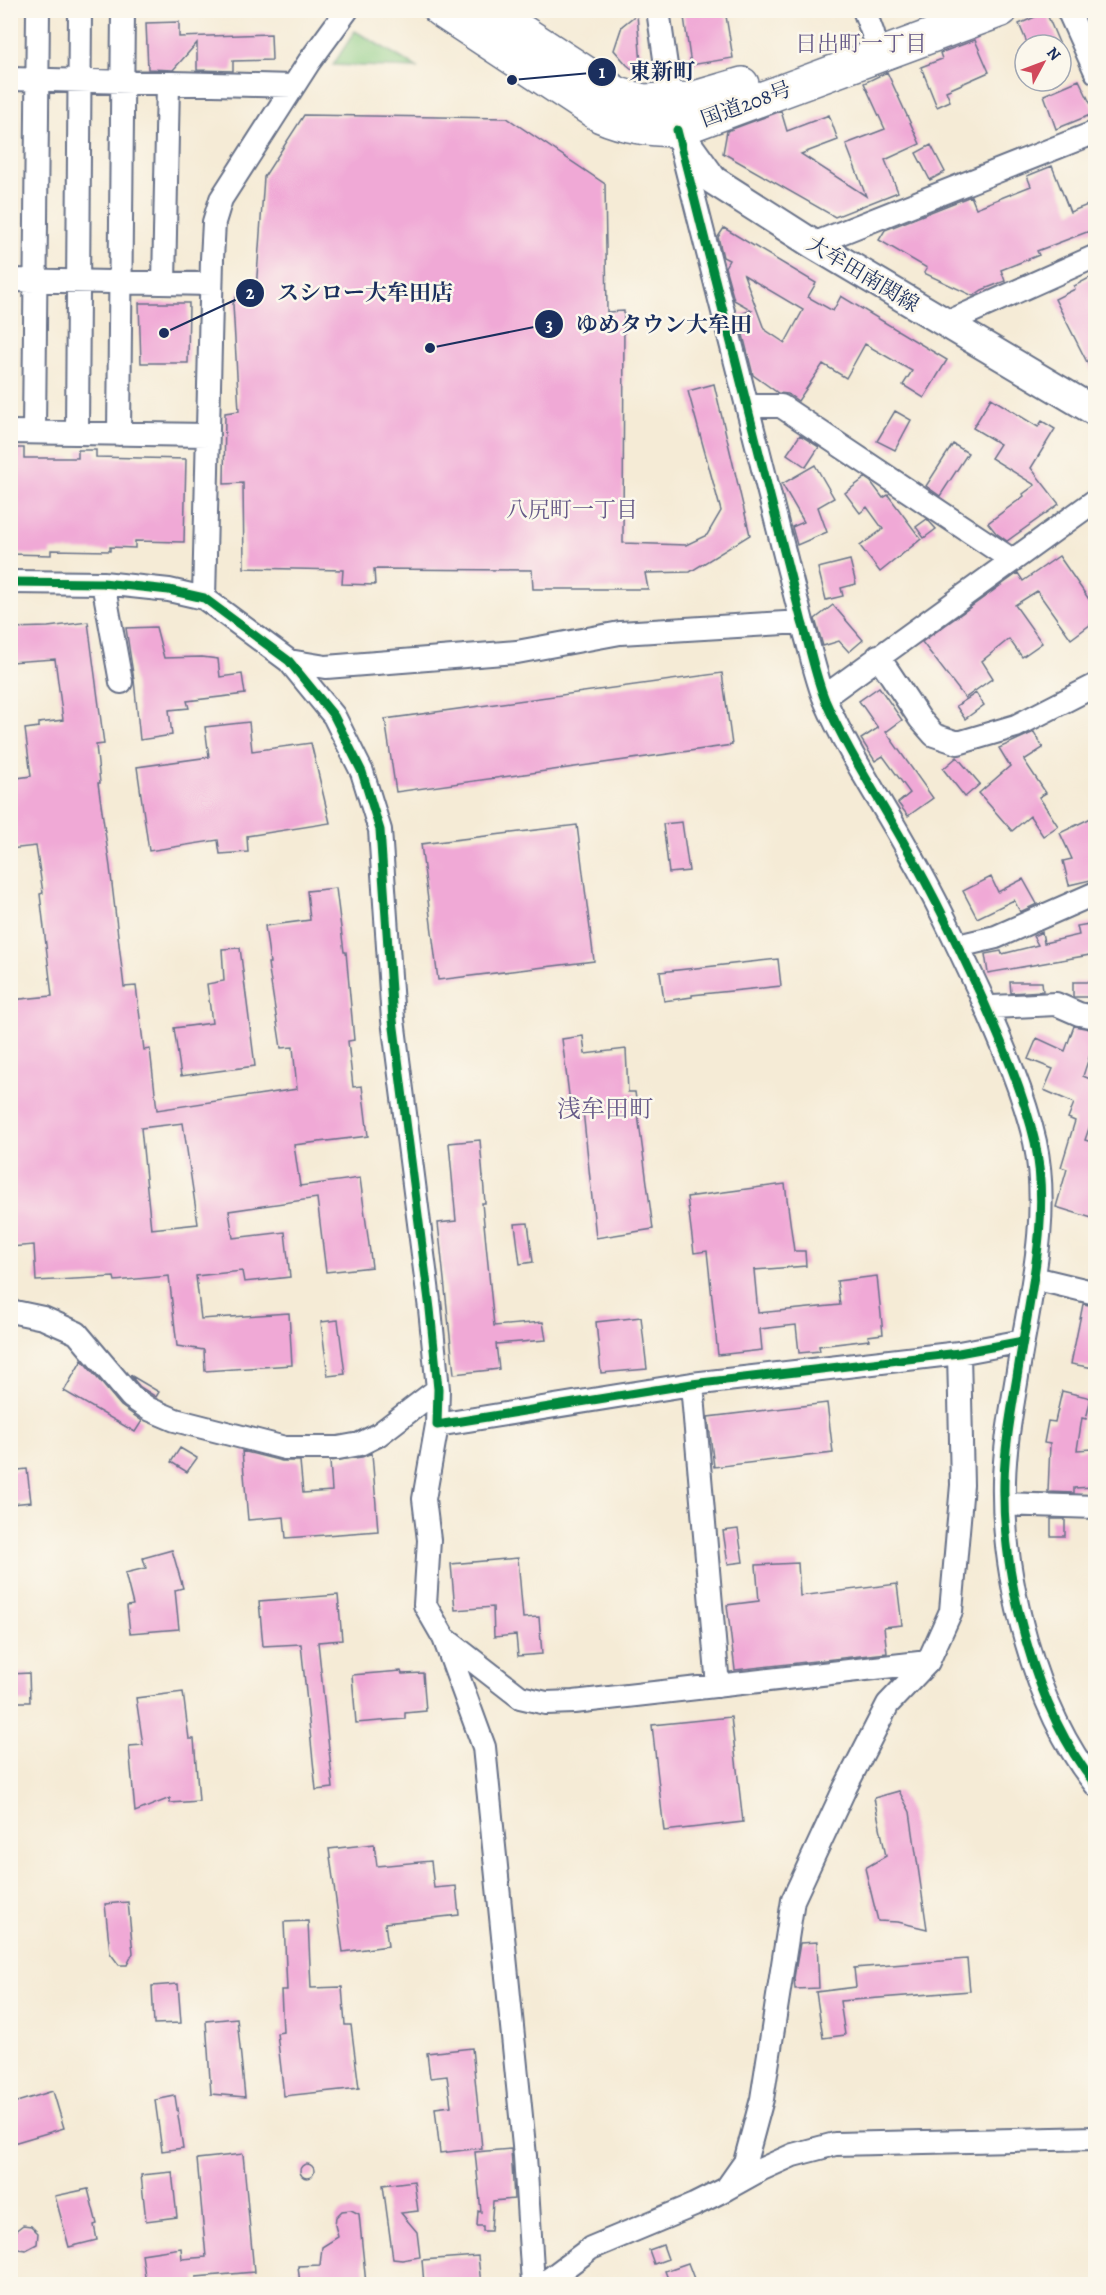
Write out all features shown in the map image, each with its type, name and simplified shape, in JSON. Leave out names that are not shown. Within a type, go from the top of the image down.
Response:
[{"type":"highway","name":"国道208号","points":[[440,10],[601,116],[624,125],[647,129],[674,115],[1000,10]]},
{"type":"highway","name":"国道208号","points":[[489,10],[618,94],[643,101],[674,115]]},
{"type":"highway","name":"国道208号","points":[[674,115],[691,99],[730,88],[868,22],[937,10]]},
{"type":"main road","name":"大牟田南関線","points":[[674,115],[713,180],[813,244],[1095,412]]},
{"type":"street","points":[[34,432],[38,10]]},
{"type":"street","points":[[77,433],[80,10]]},
{"type":"street","points":[[119,434],[123,10]]},
{"type":"street","points":[[204,598],[214,222],[222,199],[293,86],[347,10]]},
{"type":"street","points":[[658,10],[674,115],[802,622],[824,697],[855,760],[910,854],[958,946],[998,1033],[1035,1142],[1040,1180],[1040,1218],[1034,1278],[1007,1436],[1006,1537],[1018,1611],[1049,1707],[1073,1755],[1095,1782]]},
{"type":"street","points":[[1068,10],[1095,72]]},
{"type":"street","points":[[10,79],[293,86]]},
{"type":"street","points":[[164,283],[168,83]]},
{"type":"street","points":[[813,244],[1095,132]]},
{"type":"street","points":[[946,323],[1095,256]]},
{"type":"street","points":[[10,280],[211,284]]},
{"type":"street","points":[[747,406],[781,406],[1012,560]]},
{"type":"street","points":[[10,432],[208,435]]},
{"type":"street","points":[[824,697],[1095,500]]},
{"type":"street","points":[[10,582],[102,584],[169,590],[204,598],[289,661],[334,716],[362,772],[380,830],[393,1020],[429,1297],[438,1389],[437,1425],[424,1499],[429,1540],[425,1605],[444,1638],[484,1747],[525,2156],[533,2284]]},
{"type":"street","points":[[102,584],[121,682]]},
{"type":"street","points":[[289,661],[326,667],[517,652],[620,633],[802,622]]},
{"type":"street","points":[[878,656],[920,719],[934,735],[958,743],[1016,726],[1095,685]]},
{"type":"street","points":[[958,946],[996,937],[1095,893]]},
{"type":"street","points":[[992,1007],[1056,1004],[1079,1014],[1095,1017]]},
{"type":"street","points":[[1034,1278],[1095,1293]]},
{"type":"street","points":[[10,1311],[44,1318],[77,1333],[131,1397],[148,1409],[176,1420],[285,1448],[338,1448],[360,1444],[378,1435],[438,1389]]},
{"type":"street","points":[[437,1425],[692,1384],[959,1353],[1023,1341]]},
{"type":"street","points":[[726,2189],[745,2162],[762,2098],[793,1900],[844,1788],[888,1704],[928,1662],[951,1611],[962,1485],[959,1353]]},
{"type":"street","points":[[692,1384],[718,1686]]},
{"type":"street","points":[[1005,1504],[1095,1507]]},
{"type":"street","points":[[444,1638],[520,1697],[546,1703],[574,1702],[928,1662]]},
{"type":"street","points":[[543,2284],[591,2248],[726,2189],[793,2155],[835,2144],[1095,2138]]},
{"type":"green space","points":[[355,31],[418,68],[333,65]]},
{"type":"building","points":[[683,10],[725,10],[733,58],[691,65]]},
{"type":"building","points":[[1083,10],[1095,10],[1095,38]]},
{"type":"building","points":[[1046,12],[1055,33],[1023,33],[1019,24]]},
{"type":"building","points":[[637,14],[642,77],[614,50],[622,26]]},
{"type":"building","points":[[179,22],[179,37],[271,34],[272,60],[233,61],[233,71],[197,70],[197,43],[173,70],[148,69],[146,23]]},
{"type":"building","points":[[975,40],[989,72],[946,91],[950,101],[937,107],[921,67],[942,59],[940,53]]},
{"type":"building","points":[[887,72],[920,144],[885,160],[898,192],[835,217],[723,153],[727,131],[781,111],[787,131],[829,115],[838,140],[801,154],[866,196],[846,144],[885,129],[864,83]]},
{"type":"building","points":[[1079,80],[1095,113],[1056,129],[1044,95],[1073,93],[1073,83]]},
{"type":"building","points":[[304,115],[507,118],[605,184],[607,312],[624,311],[623,543],[686,545],[707,535],[721,511],[688,391],[714,384],[750,535],[690,572],[645,573],[648,589],[533,589],[532,570],[374,569],[375,585],[342,584],[343,570],[244,568],[243,483],[224,484],[225,413],[239,411],[233,304],[239,290],[256,290],[264,177]]},
{"type":"building","points":[[931,145],[945,172],[930,180],[916,153]]},
{"type":"building","points":[[1052,166],[1070,212],[1095,202],[1095,229],[1037,251],[1039,255],[1001,270],[1005,281],[973,296],[924,273],[927,268],[879,240],[885,230],[971,196],[976,208],[1031,186],[1027,176]]},
{"type":"building","points":[[724,228],[816,283],[808,297],[833,311],[841,296],[947,360],[924,398],[903,385],[912,371],[865,344],[846,378],[823,364],[798,401],[788,394],[778,393],[753,375],[738,315],[752,310],[734,300],[725,267],[729,260],[723,257],[718,237]],"holes":[[[744,275],[803,310],[785,343],[764,329]]]},
{"type":"building","points":[[1091,277],[1095,286],[1095,378],[1055,299],[1075,289],[1074,286]]},
{"type":"building","points":[[139,303],[189,303],[188,363],[141,363]]},
{"type":"building","points":[[991,398],[1038,427],[1042,421],[1055,429],[1031,468],[1059,504],[1007,541],[988,523],[1035,485],[991,458],[1000,444],[973,428]]},
{"type":"building","points":[[895,411],[911,420],[895,450],[877,441]]},
{"type":"building","points":[[800,435],[819,447],[806,467],[787,454]]},
{"type":"building","points":[[953,444],[968,453],[940,496],[926,486]]},
{"type":"building","points":[[10,448],[24,448],[24,458],[78,458],[78,450],[96,450],[96,457],[186,459],[184,542],[135,541],[135,548],[110,547],[110,551],[51,550],[51,555],[10,554]]},
{"type":"building","points":[[815,465],[834,498],[818,507],[827,532],[797,545],[792,527],[804,522],[782,484]]},
{"type":"building","points":[[865,478],[883,498],[888,495],[921,539],[880,572],[860,546],[883,529],[867,507],[860,513],[845,493]]},
{"type":"building","points":[[927,519],[936,529],[924,538],[916,527]]},
{"type":"building","points":[[1059,556],[1095,608],[1095,621],[1071,639],[1037,591],[1015,605],[1042,643],[1022,657],[1009,639],[982,661],[993,678],[965,698],[922,642],[1018,573],[1023,581]]},
{"type":"building","points":[[850,560],[856,584],[841,588],[843,596],[826,600],[818,568]]},
{"type":"building","points":[[833,605],[863,640],[849,652],[839,641],[823,646],[815,619]]},
{"type":"building","points":[[88,622],[104,744],[96,745],[100,783],[98,783],[124,987],[136,986],[144,1050],[150,1049],[157,1110],[297,1089],[293,1047],[281,1048],[268,963],[270,963],[265,926],[310,920],[307,891],[336,888],[344,952],[346,952],[354,1040],[348,1041],[353,1087],[362,1086],[368,1136],[294,1145],[300,1186],[360,1178],[372,1267],[326,1272],[317,1198],[229,1211],[233,1238],[285,1232],[290,1277],[244,1282],[242,1271],[196,1276],[201,1319],[289,1313],[292,1365],[205,1371],[204,1350],[177,1346],[169,1276],[115,1281],[114,1277],[36,1281],[34,1245],[10,1247],[10,1000],[52,996],[40,894],[43,893],[36,846],[10,849],[10,779],[31,776],[25,729],[39,727],[39,723],[63,720],[55,659],[10,662],[10,628],[48,627]],"holes":[[[183,1123],[198,1224],[151,1229],[141,1128]]]},
{"type":"building","points":[[156,627],[164,658],[218,659],[220,677],[242,674],[245,694],[187,701],[189,708],[169,710],[172,735],[140,740],[126,628]]},
{"type":"building","points":[[722,673],[732,745],[396,792],[385,719]]},
{"type":"building","points":[[879,687],[902,720],[886,732],[933,798],[908,816],[898,803],[910,793],[883,756],[875,761],[861,739],[878,728],[859,701]]},
{"type":"building","points":[[976,693],[984,705],[965,719],[956,706]]},
{"type":"building","points":[[249,722],[252,751],[311,743],[330,823],[247,836],[248,852],[220,854],[218,840],[149,851],[137,767],[209,757],[205,727]]},
{"type":"building","points":[[1034,732],[1043,748],[1024,760],[1046,793],[1039,797],[1058,826],[1043,836],[1030,816],[1012,831],[979,793],[1010,766],[999,748]]},
{"type":"building","points":[[957,757],[980,784],[965,797],[943,769]]},
{"type":"building","points":[[1095,816],[1095,879],[1069,885],[1063,861],[1072,859],[1060,833]]},
{"type":"building","points":[[682,822],[689,871],[669,873],[663,824]]},
{"type":"building","points":[[577,825],[594,961],[438,980],[421,844]]},
{"type":"building","points":[[991,877],[998,892],[1023,879],[1037,904],[1020,912],[1014,900],[977,918],[963,891]]},
{"type":"building","points":[[1095,923],[1095,954],[988,973],[985,954],[1001,951],[1002,954],[1038,945],[1033,936],[1042,932],[1044,943],[1079,935],[1077,926]]},
{"type":"building","points":[[240,948],[255,1066],[181,1076],[174,1028],[212,1023],[207,984],[224,981],[222,949]]},
{"type":"building","points":[[778,959],[781,986],[692,995],[692,997],[664,1001],[660,972]]},
{"type":"building","points":[[1010,982],[1042,982],[1043,991],[1011,993]]},
{"type":"building","points":[[1073,982],[1095,982],[1095,997],[1073,997]]},
{"type":"building","points":[[1074,1026],[1095,1030],[1095,1039],[1083,1076],[1095,1081],[1095,1111],[1085,1140],[1095,1143],[1095,1219],[1056,1207],[1067,1169],[1061,1167],[1075,1121],[1068,1118],[1074,1103],[1044,1090],[1053,1069],[1028,1059],[1037,1038],[1065,1051]]},
{"type":"building","points":[[583,1036],[585,1054],[626,1049],[628,1092],[635,1092],[653,1229],[596,1238],[583,1110],[571,1111],[562,1039]]},
{"type":"building","points":[[480,1140],[485,1203],[482,1203],[494,1326],[543,1322],[546,1340],[496,1344],[499,1369],[454,1374],[438,1223],[456,1221],[449,1143]]},
{"type":"building","points":[[785,1184],[794,1251],[805,1251],[806,1266],[754,1270],[758,1313],[840,1305],[837,1281],[877,1276],[883,1334],[868,1336],[869,1340],[819,1346],[820,1351],[799,1353],[796,1325],[760,1329],[762,1350],[718,1355],[707,1251],[694,1253],[687,1197]]},
{"type":"building","points":[[528,1223],[533,1262],[520,1264],[515,1224]]},
{"type":"building","points":[[1083,1304],[1095,1306],[1094,1368],[1071,1364]]},
{"type":"building","points":[[641,1317],[647,1369],[601,1373],[596,1322]]},
{"type":"building","points":[[338,1320],[345,1374],[328,1376],[321,1322]]},
{"type":"building","points":[[82,1360],[121,1406],[142,1421],[135,1432],[64,1391]]},
{"type":"building","points":[[130,1375],[159,1392],[156,1397],[140,1387]]},
{"type":"building","points":[[1062,1391],[1091,1398],[1086,1419],[1082,1418],[1077,1450],[1093,1449],[1095,1487],[1074,1488],[1074,1493],[1048,1492],[1050,1444],[1044,1443],[1048,1421],[1055,1422]]},
{"type":"building","points":[[827,1403],[833,1453],[714,1467],[708,1417]]},
{"type":"building","points":[[180,1448],[197,1458],[187,1472],[171,1462]]},
{"type":"building","points":[[242,1451],[282,1461],[300,1461],[303,1493],[332,1491],[330,1461],[362,1457],[372,1453],[378,1531],[286,1538],[284,1517],[248,1520]]},
{"type":"building","points":[[27,1469],[31,1502],[12,1504],[10,1471]]},
{"type":"building","points":[[1051,1519],[1065,1519],[1065,1536],[1051,1536]]},
{"type":"building","points":[[738,1529],[743,1562],[728,1564],[723,1531]]},
{"type":"building","points":[[172,1550],[183,1588],[175,1590],[179,1629],[130,1633],[127,1606],[133,1605],[125,1573],[146,1568],[143,1558]]},
{"type":"building","points":[[518,1558],[523,1618],[539,1617],[542,1654],[518,1656],[516,1635],[494,1637],[493,1607],[455,1610],[451,1564]]},
{"type":"building","points":[[798,1563],[800,1596],[897,1584],[902,1625],[884,1627],[887,1653],[735,1670],[727,1605],[759,1601],[756,1565]]},
{"type":"building","points":[[338,1595],[342,1640],[318,1642],[333,1788],[316,1790],[301,1644],[263,1646],[259,1601]]},
{"type":"building","points":[[401,1671],[402,1674],[423,1673],[426,1711],[405,1713],[405,1719],[356,1723],[352,1675]]},
{"type":"building","points":[[29,1673],[30,1702],[10,1702],[10,1674]]},
{"type":"building","points":[[183,1692],[189,1739],[194,1739],[199,1801],[170,1803],[170,1798],[135,1812],[129,1746],[143,1745],[136,1698]]},
{"type":"building","points":[[731,1717],[743,1822],[664,1831],[652,1725]]},
{"type":"building","points":[[899,1791],[910,1812],[927,1929],[898,1922],[878,1921],[865,1868],[886,1856],[874,1798]]},
{"type":"building","points":[[374,1844],[377,1866],[431,1861],[434,1888],[456,1886],[459,1915],[385,1923],[388,1946],[343,1952],[329,1849]]},
{"type":"building","points":[[128,1902],[133,1953],[127,1965],[119,1965],[110,1953],[105,1904]]},
{"type":"building","points":[[308,1921],[311,1988],[342,1987],[345,2025],[351,2025],[359,2088],[284,2096],[277,2033],[283,2032],[281,1990],[287,1990],[284,1922]]},
{"type":"building","points":[[817,1942],[819,1988],[795,1989],[794,1978],[800,1943]]},
{"type":"building","points":[[967,1959],[970,1991],[840,2001],[845,2035],[823,2038],[816,1992],[856,1987],[854,1968]]},
{"type":"building","points":[[178,1984],[181,2023],[154,2024],[152,1986]]},
{"type":"building","points":[[237,2018],[245,2097],[211,2094],[206,2021]]},
{"type":"building","points":[[472,2048],[482,2148],[440,2153],[435,2108],[451,2106],[447,2076],[430,2078],[427,2053]]},
{"type":"building","points":[[53,2091],[64,2128],[10,2144],[10,2104]]},
{"type":"building","points":[[175,2096],[183,2148],[162,2151],[155,2100]]},
{"type":"building","points":[[511,2149],[514,2199],[493,2201],[491,2231],[483,2231],[483,2226],[477,2226],[478,2211],[481,2212],[475,2152]]},
{"type":"building","points":[[243,2154],[254,2272],[196,2277],[197,2284],[146,2284],[142,2254],[181,2248],[182,2259],[206,2257],[197,2159]]},
{"type":"building","points":[[304,2164],[310,2164],[314,2171],[310,2178],[304,2178],[300,2174],[300,2168]]},
{"type":"building","points":[[172,2172],[177,2217],[146,2221],[141,2175]]},
{"type":"building","points":[[414,2181],[418,2211],[401,2213],[417,2232],[420,2257],[393,2259],[383,2185]]},
{"type":"building","points":[[88,2189],[97,2224],[94,2225],[97,2240],[69,2247],[55,2196]]},
{"type":"building","points":[[351,2210],[359,2214],[366,2284],[300,2284],[298,2266],[320,2265],[322,2247],[338,2237],[336,2217],[342,2211]]},
{"type":"building","points":[[23,2225],[31,2226],[38,2233],[37,2244],[26,2250],[10,2248],[10,2235]]},
{"type":"building","points":[[663,2245],[668,2259],[654,2264],[649,2250]]},
{"type":"building","points":[[478,2256],[481,2284],[424,2284],[422,2260]]},
{"type":"building","points":[[688,2263],[696,2284],[670,2284],[665,2271]]},
{"type":"cycle path","points":[[677,130],[821,690],[844,739],[937,903],[979,991],[1010,1065],[1035,1142],[1041,1196],[1038,1250],[1008,1434],[1004,1481],[1005,1519],[1016,1599],[1039,1681],[1055,1719],[1074,1754],[1096,1785]]},
{"type":"cycle path","points":[[10,582],[103,583],[169,590],[204,598],[289,661],[334,716],[362,772],[380,830],[393,1020],[430,1309],[438,1389],[437,1425],[692,1384],[959,1353],[1023,1341]]},
{"type":"place","name":"東新町","points":[[512,80]]},
{"type":"place","name":"スシロー大牟田店","points":[[164,333]]},
{"type":"place","name":"ゆめタウン大牟田","points":[[430,348]]},
{"type":"district","name":"日出町一丁目","points":[[861,44]]},
{"type":"district","name":"八尻町一丁目","points":[[572,510]]},
{"type":"district","name":"浅牟田町","points":[[605,1109]]}]
